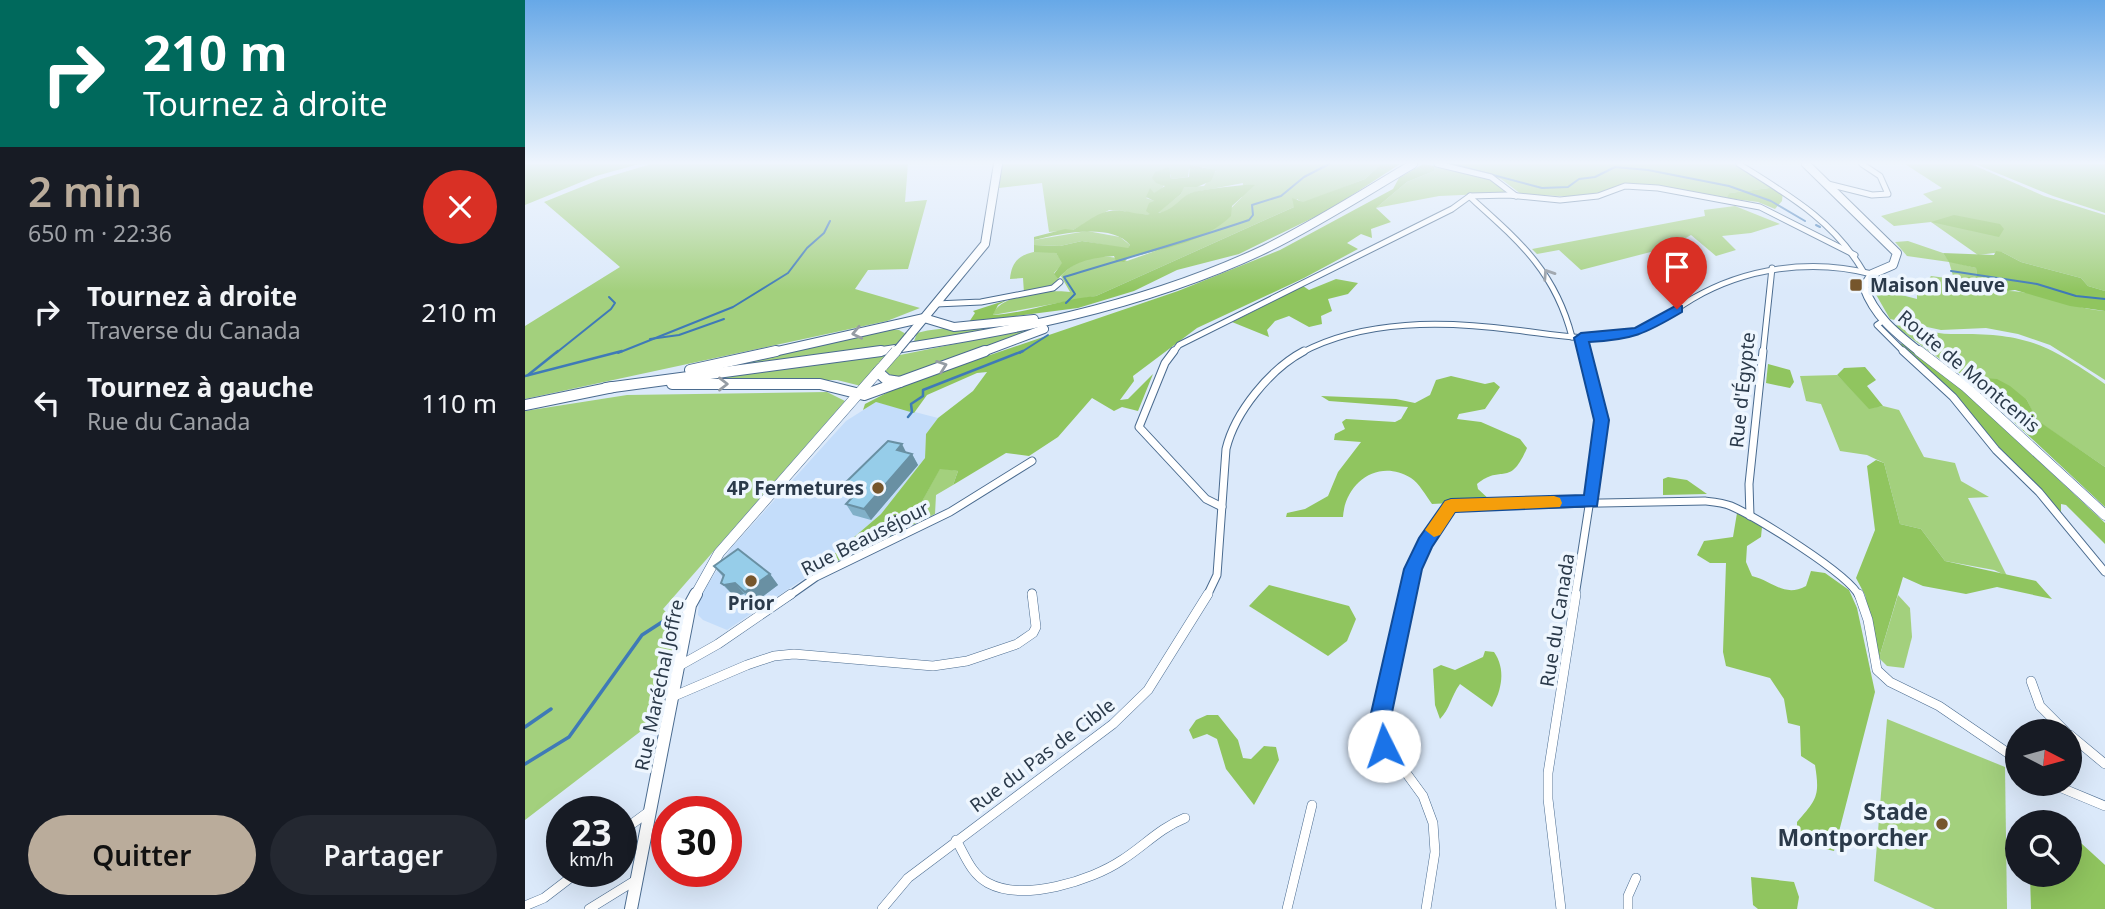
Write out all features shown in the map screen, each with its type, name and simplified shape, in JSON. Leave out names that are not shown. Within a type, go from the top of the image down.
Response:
[{"type":"main road","name":"Rue Maréchal Joffre","points":[[654,796],[690,605],[703,576],[719,553],[881,369],[985,244],[992,206]]},
{"type":"main road","points":[[606,388],[681,383],[820,384],[840,387],[855,396],[1096,310],[1166,289],[1271,246],[1343,206]]},
{"type":"main road","points":[[1850,206],[1897,253],[1893,265],[1870,273]]},
{"type":"main road","name":"Route de Montcenis","points":[[1870,273],[1865,291],[1883,321],[1966,387],[2105,516]]},
{"type":"main road","points":[[525,404],[924,318],[954,327],[979,326],[1096,310]]},
{"type":"main road","points":[[606,388],[922,347],[1096,310]]},
{"type":"main road","points":[[893,326],[904,327],[910,335]]},
{"type":"main road","points":[[881,369],[887,380],[900,382]]},
{"type":"main road","name":"Rue Maréchal Joffre","points":[[637,876],[651,813]]},
{"type":"main road","name":"Rue Maréchal Joffre","points":[[631,909],[635,887]]},
{"type":"street","points":[[1222,507],[1206,499],[1139,427],[1165,363],[1179,345],[1455,206]]},
{"type":"street","name":"Rue du Canada","points":[[1480,206],[1542,265],[1562,297],[1602,420],[1548,773],[1548,799],[1561,909]]},
{"type":"street","points":[[1757,206],[1855,255]]},
{"type":"street","points":[[1807,206],[1845,238],[1870,273]]},
{"type":"street","name":"Rue du Pas de Cible","points":[[882,909],[908,878],[1113,724],[1148,690],[1211,590],[1220,561],[1226,449],[1231,430],[1241,412],[1284,365],[1314,345],[1379,330],[1427,327],[1476,326],[1577,337],[1619,336],[1640,331],[1730,279],[1772,268],[1870,273]]},
{"type":"street","name":"Rue d'Égypte","points":[[1750,516],[1749,484],[1772,268]]},
{"type":"street","points":[[936,303],[981,303],[1053,288],[1060,282]]},
{"type":"street","points":[[1883,321],[1877,325],[1882,331],[1953,397],[1996,450],[2039,492],[2105,572]]},
{"type":"street","name":"Rue Beauséjour","points":[[678,666],[709,650],[816,577],[950,512],[1031,461]]},
{"type":"street","points":[[1426,909],[1436,845],[1433,819],[1424,797],[1384,746],[1379,722],[1413,569],[1425,543],[1451,506],[1717,502],[1750,516],[1821,562],[1858,592],[1868,620],[1871,652],[1877,670],[1883,676],[1939,706],[2005,751]]},
{"type":"street","points":[[672,697],[774,656],[794,654],[933,666],[967,660],[1017,643],[1033,633],[1036,627],[1032,593]]},
{"type":"street","points":[[2031,681],[2040,706],[2053,719]]},
{"type":"street","points":[[2083,746],[2105,764]]},
{"type":"street","points":[[2081,796],[2105,806]]},
{"type":"street","points":[[1287,909],[1313,805]]},
{"type":"street","points":[[956,841],[976,875],[1000,889],[1028,892],[1114,866],[1166,824],[1185,818]]},
{"type":"street","points":[[1628,909],[1628,896],[1636,878]]},
{"type":"street","points":[[525,906],[544,898],[558,887]]},
{"type":"street","points":[[589,909],[625,887]]},
{"type":"shaded area","points":[[876,402],[938,418],[926,434],[925,458],[881,514],[811,574],[727,630],[703,620],[698,615],[699,598],[732,547],[846,421]]},
{"type":"green space","points":[[549,206],[925,206],[908,269],[868,270],[855,289],[920,308],[887,321],[525,399],[525,326],[620,267]]},
{"type":"green space","points":[[1045,206],[1154,206],[1152,214],[1132,215],[1124,211],[1109,210],[1073,230],[1049,232]]},
{"type":"green space","points":[[1148,206],[1166,206],[1158,213],[1173,206],[1232,206],[1231,216],[1196,239],[1128,258],[1124,262],[1116,261],[1114,256],[1090,259],[1076,264],[1058,279],[1054,274],[1062,263],[1056,253],[1034,252],[1034,245],[1060,246],[1082,241],[1128,248],[1130,245],[1121,238],[1098,232],[1070,233],[1034,240],[1034,237],[1065,229],[1073,230],[1108,211],[1150,214],[1146,211]]},
{"type":"green space","points":[[1165,206],[1174,206],[1169,211],[1157,213]]},
{"type":"green space","points":[[1233,206],[1294,206],[1096,296],[993,315],[997,308],[1015,298],[1039,292],[1070,292],[1061,276],[1075,264],[1100,257],[1127,261],[1207,233]]},
{"type":"green space","points":[[1335,206],[1239,254],[1177,270],[1134,291],[1078,308],[969,322],[975,313],[973,311],[1007,300],[998,305],[993,315],[1096,296],[1294,207]]},
{"type":"green space","points":[[1361,206],[1378,206],[1376,208],[1391,222],[1371,229],[1372,238],[1361,234],[1347,243],[1358,249],[1304,278],[1197,328],[1133,376],[1134,381],[1120,400],[1128,399],[1153,374],[1138,411],[1122,407],[1114,411],[1092,398],[1058,437],[1029,456],[1006,453],[953,485],[958,471],[940,469],[908,527],[811,574],[881,514],[925,458],[926,434],[938,418],[973,391],[987,372],[977,373],[927,395],[914,413],[876,402],[863,410],[865,404],[902,385],[1178,291],[1280,250]]},
{"type":"green space","points":[[1736,206],[1780,224],[1751,233],[1722,236],[1736,250],[1716,256],[1691,235],[1670,247],[1581,270],[1559,250],[1537,254],[1532,249],[1705,216],[1704,210]]},
{"type":"green space","points":[[1917,206],[2077,206],[2105,215],[2105,291],[2088,286],[2081,278],[2021,262],[2002,252],[1978,255],[1931,222],[1894,226],[1881,216]]},
{"type":"green space","points":[[2085,206],[2105,206],[2105,213]]},
{"type":"green space","points":[[1954,215],[2000,224],[2004,229],[1999,237],[1931,222]]},
{"type":"green space","points":[[1087,231],[1120,237],[1130,245],[1128,249],[1082,241],[1060,246],[1034,245],[1034,240]]},
{"type":"green space","points":[[1908,241],[1943,253],[1949,261],[1976,268],[1977,275],[1970,278],[1987,294],[2016,291],[2105,311],[2105,380],[2050,345],[2018,334],[1986,328],[1941,330],[1890,319],[1874,291],[1877,282],[1886,285],[1886,291],[1917,299],[1917,293],[1931,276],[1954,279],[1949,262],[1907,256],[1895,242]]},
{"type":"green space","points":[[1043,250],[1056,253],[1063,263],[1054,273],[1058,279],[1057,284],[1024,293],[1023,278],[1010,279],[1013,266],[1024,255]]},
{"type":"green space","points":[[1996,251],[2021,262],[2081,278],[2088,286],[2105,291],[2105,311],[2070,306],[2015,290],[1987,294],[1953,282],[1954,279],[1977,276],[1976,268],[1949,262],[1943,253],[1994,255]]},
{"type":"green space","points":[[1336,279],[1358,283],[1348,294],[1328,299],[1332,311],[1321,316],[1322,324],[1309,327],[1289,316],[1275,321],[1267,330],[1269,337],[1232,322],[1303,286],[1309,290]]},
{"type":"green space","points":[[1023,324],[913,344],[917,333],[928,330]]},
{"type":"green space","points":[[1893,325],[1944,334],[2016,338],[2049,349],[2105,384],[2105,467],[2036,420],[2027,400],[1984,378],[1969,380]]},
{"type":"green space","points":[[1044,326],[906,377],[893,377],[884,370],[900,355]]},
{"type":"green space","points":[[885,329],[899,330],[906,334],[894,348],[705,369]]},
{"type":"green space","points":[[1905,343],[1954,382],[2105,523],[2105,544],[2066,505],[2061,504],[2061,513],[1997,445],[1958,397],[1899,344]]},
{"type":"green space","points":[[888,355],[861,386],[837,380],[671,382]]},
{"type":"green space","points":[[1768,364],[1790,370],[1794,382],[1790,388],[1766,383]]},
{"type":"green space","points":[[1865,367],[1876,380],[1867,386],[1883,406],[1869,409],[1837,375],[1844,368]]},
{"type":"green space","points":[[1837,375],[1869,408],[1883,406],[1899,410],[1924,457],[1955,463],[1961,481],[1989,497],[1968,498],[2007,576],[1994,570],[1945,561],[1921,529],[1900,524],[1884,463],[1867,455],[1840,451],[1821,404],[1806,401],[1800,376]]},
{"type":"green space","points":[[1451,376],[1485,384],[1494,382],[1500,387],[1485,409],[1459,414],[1457,419],[1481,422],[1520,439],[1527,448],[1510,472],[1493,475],[1477,484],[1478,489],[1491,501],[1432,504],[1411,478],[1387,471],[1365,477],[1357,484],[1345,505],[1343,517],[1286,517],[1287,513],[1305,509],[1328,496],[1338,472],[1361,442],[1334,440],[1335,434],[1345,429],[1342,422],[1346,419],[1395,422],[1401,419],[1408,407],[1329,401],[1321,396],[1396,399],[1415,403],[1430,395],[1436,380]]},
{"type":"green space","points":[[1997,379],[2010,386],[2027,400],[2037,420],[2105,467],[2105,507],[1969,380]]},
{"type":"green space","points":[[827,392],[845,401],[663,609],[674,620],[671,663],[658,718],[556,796],[546,796],[546,804],[525,820],[525,411],[627,395]]},
{"type":"green space","points":[[1876,460],[1884,463],[1900,524],[1921,529],[1945,561],[2036,581],[2052,599],[1997,587],[1966,594],[1923,586],[1903,577],[1879,658],[1865,595],[1856,578],[1875,530],[1867,466]]},
{"type":"green space","points":[[940,468],[958,471],[953,485],[936,495],[935,514],[908,527]]},
{"type":"green space","points":[[1668,477],[1687,480],[1707,494],[1663,495],[1663,479]]},
{"type":"green space","points":[[1737,513],[1762,527],[1761,537],[1747,546],[1746,562],[1752,576],[1791,590],[1806,586],[1811,571],[1825,573],[1849,590],[1857,608],[1875,692],[1834,851],[1797,842],[1797,822],[1813,802],[1817,791],[1815,765],[1801,756],[1800,726],[1788,723],[1784,699],[1770,678],[1726,666],[1723,652],[1726,563],[1710,563],[1697,555],[1704,541],[1733,537]]},
{"type":"green space","points":[[1269,585],[1349,606],[1356,619],[1347,641],[1328,656],[1249,606]]},
{"type":"green space","points":[[1898,595],[1910,608],[1912,637],[1904,668],[1887,666],[1879,658]]},
{"type":"green space","points":[[1485,651],[1494,652],[1501,672],[1500,687],[1492,707],[1460,684],[1440,719],[1435,705],[1433,669],[1441,665],[1455,670],[1483,657]]},
{"type":"green space","points":[[1207,715],[1218,715],[1238,740],[1243,758],[1251,759],[1264,746],[1276,747],[1279,760],[1254,805],[1226,769],[1217,739],[1207,734],[1193,739],[1189,730],[1196,720]]},
{"type":"green space","name":"Stade Montporcher","points":[[1887,719],[2005,767],[2007,909],[1935,909],[1874,881]]},
{"type":"green space","points":[[2082,844],[2105,865],[2105,909],[2031,909],[2030,887],[2082,887]]},
{"type":"green space","points":[[1751,877],[1794,882],[1799,897],[1797,909],[1758,909],[1753,905]]},
{"type":"building","points":[[888,441],[902,444],[897,450],[912,454],[864,509],[846,504],[859,490],[842,486]]},
{"type":"building","points":[[738,549],[770,574],[745,592],[735,583],[721,583],[724,575],[714,566]]},
{"type":"waterway","points":[[1066,303],[1075,294],[1064,277],[1249,220],[1253,215],[1252,206]]},
{"type":"waterway","points":[[1780,206],[1805,221]]},
{"type":"waterway","points":[[655,338],[733,307],[788,273],[807,248],[824,233],[830,221]]},
{"type":"waterway","points":[[1816,225],[1820,227]]},
{"type":"waterway","points":[[1951,271],[2037,284],[2076,296],[2105,299]]},
{"type":"waterway","points":[[556,353],[611,309],[615,303],[609,297]]},
{"type":"waterway","points":[[655,338],[679,335],[724,319]]},
{"type":"waterway","points":[[1020,353],[1048,335]]},
{"type":"waterway","points":[[618,353],[655,338]]},
{"type":"waterway","points":[[650,339],[655,338]]},
{"type":"waterway","points":[[528,375],[558,351]]},
{"type":"waterway","points":[[525,376],[622,351]]},
{"type":"waterway","points":[[908,417],[912,412],[911,404],[923,396],[923,390],[1023,351]]},
{"type":"waterway","points":[[525,764],[569,737],[642,635],[676,613]]},
{"type":"waterway","points":[[525,727],[551,709]]},
{"type":"slow traffic","points":[[1434,530],[1451,506],[1554,503]]},
{"type":"place","name":"Maison Neuve","points":[[1856,285]]},
{"type":"place","name":"4P Fermetures","points":[[878,488]]},
{"type":"place","name":"Prior","points":[[751,581]]},
{"type":"place","name":"Stade Montporcher","points":[[1942,824]]},
{"type":"route","points":[[1384,746],[1379,722],[1413,569],[1425,543],[1451,506],[1591,502],[1602,420],[1581,338],[1619,336],[1640,331],[1677,309]]}]
